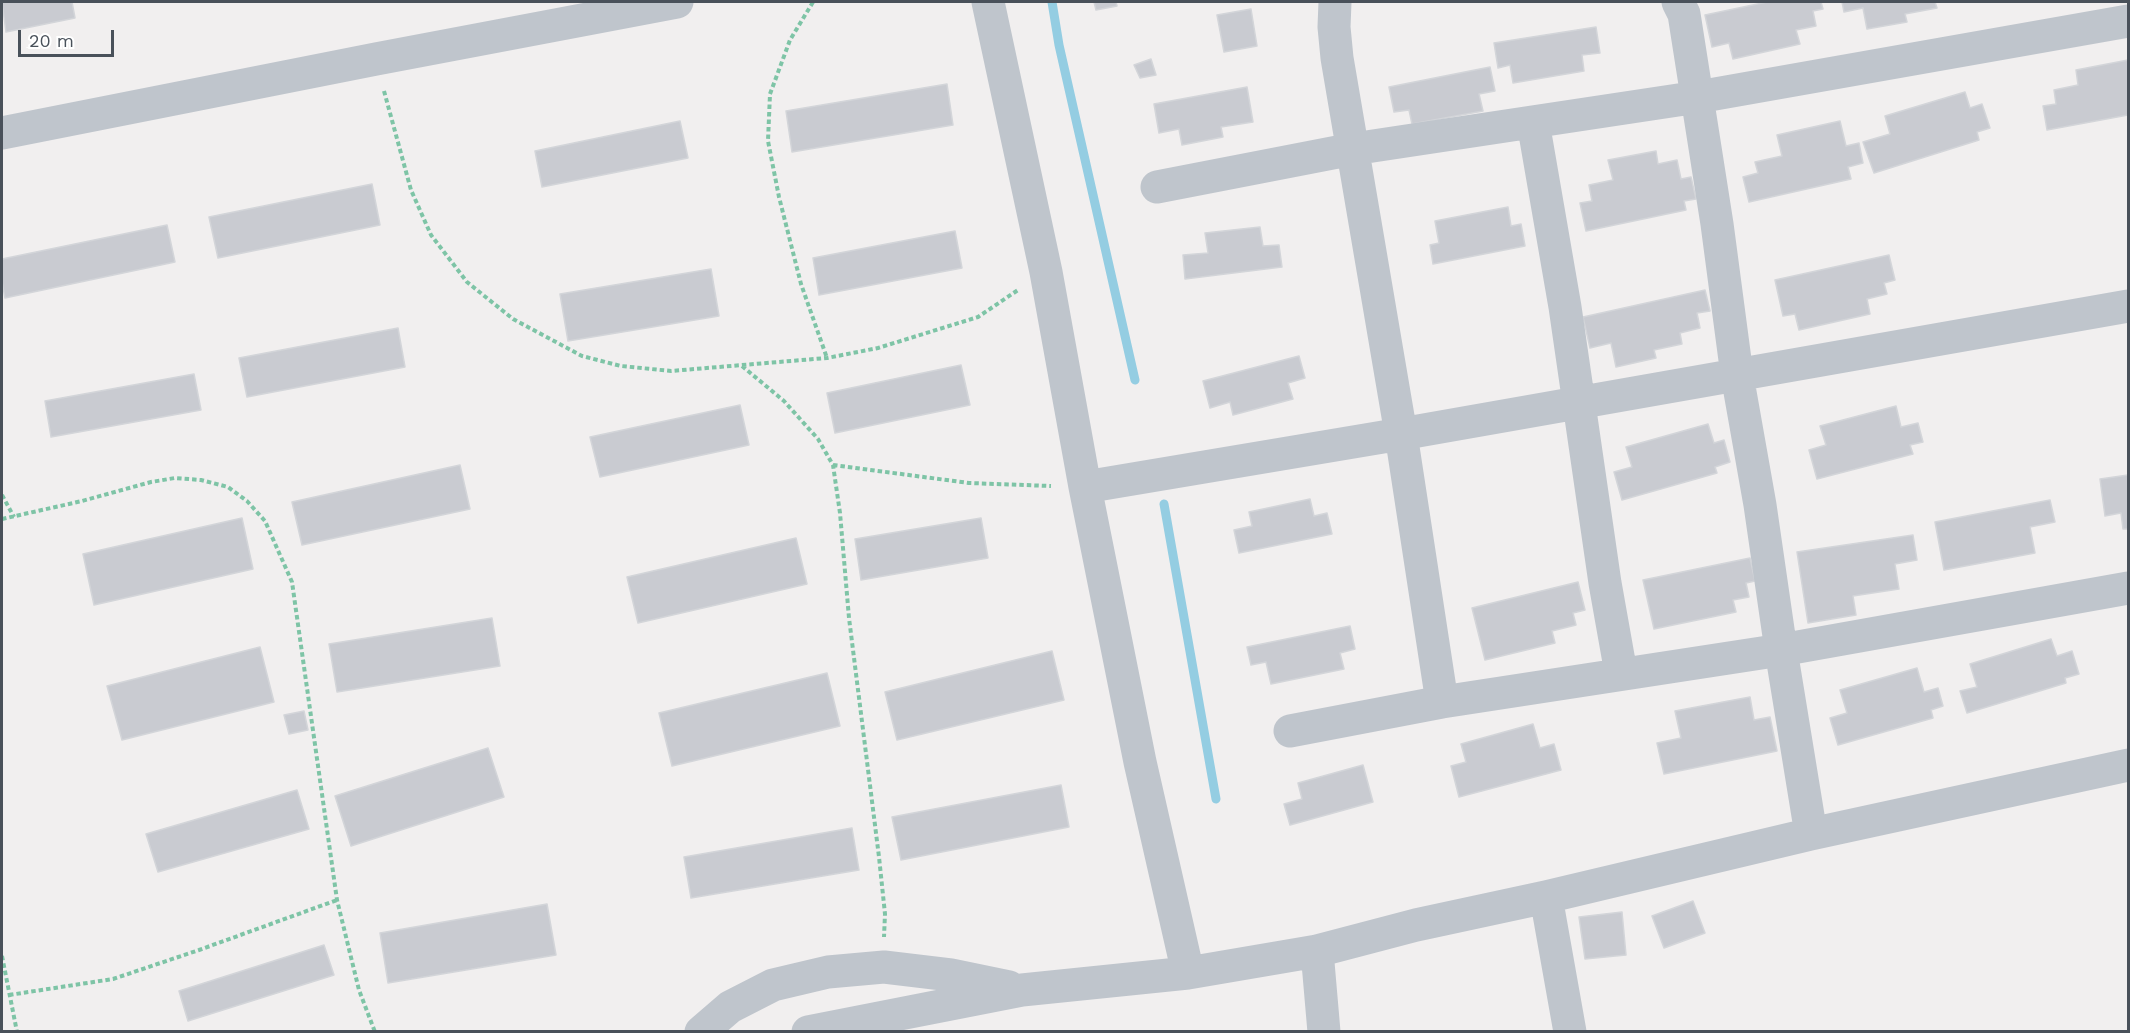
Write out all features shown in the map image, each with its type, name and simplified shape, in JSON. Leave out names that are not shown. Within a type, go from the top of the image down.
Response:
[{"type":"lane","points":[[2,133],[677,2]]},
{"type":"lane","points":[[988,2],[1046,272],[1085,487],[1140,762],[1188,973]]},
{"type":"lane","points":[[1335,2],[1334,27],[1337,58],[1401,434],[1442,702]]},
{"type":"lane","points":[[1678,2],[1684,14],[1698,97],[1737,375],[1760,505],[1811,834]]},
{"type":"lane","points":[[1157,187],[1353,149],[1698,97],[2128,21]]},
{"type":"lane","points":[[1533,122],[1580,403],[1605,583],[1622,673]]},
{"type":"lane","points":[[1085,487],[1580,403],[2128,306]]},
{"type":"lane","points":[[1290,731],[1442,702],[1781,650],[2128,588]]},
{"type":"lane","points":[[808,1032],[891,1024],[1022,990],[1188,973],[1317,951],[1416,925],[1546,897],[1811,834],[2128,765]]},
{"type":"lane","points":[[1546,897],[1570,1032]]},
{"type":"lane","points":[[1317,951],[1324,1032]]},
{"type":"lane","points":[[701,1032],[730,1007],[773,985],[828,972],[884,967],[951,975],[1022,990]]},
{"type":"path","points":[[813,2],[790,40],[770,94],[768,141],[779,197],[801,284],[827,358]]},
{"type":"path","points":[[376,59],[411,190],[431,235],[467,282],[513,319],[582,356],[621,366],[671,371],[827,358],[878,348],[978,317],[1046,272]]},
{"type":"path","points":[[741,366],[784,401],[818,439],[833,465],[840,513],[849,618],[884,903],[884,967]]},
{"type":"path","points":[[833,465],[969,483],[1085,487]]},
{"type":"path","points":[[2,519],[175,478],[201,480],[228,487],[247,501],[266,521],[292,582],[319,768],[327,845],[337,900],[359,990],[375,1032]]},
{"type":"path","points":[[2,495],[14,517]]},
{"type":"path","points":[[9,995],[113,979],[337,900]]},
{"type":"path","points":[[2,956],[17,1032]]},
{"type":"building","points":[[2,2],[72,2],[75,18],[6,32]]},
{"type":"building","points":[[1094,2],[1116,2],[1117,6],[1096,10]]},
{"type":"building","points":[[1767,2],[1821,2],[1823,9],[1813,11],[1816,26],[1796,30],[1800,44],[1733,59],[1729,43],[1712,47],[1705,15]]},
{"type":"building","points":[[1842,2],[1935,2],[1937,8],[1905,14],[1907,22],[1867,29],[1863,8],[1844,12]]},
{"type":"building","points":[[1251,9],[1257,46],[1224,52],[1217,15]]},
{"type":"building","points":[[1596,27],[1600,53],[1582,55],[1584,71],[1513,83],[1510,65],[1498,68],[1494,43]]},
{"type":"building","points":[[1151,59],[1156,75],[1140,78],[1134,65]]},
{"type":"building","points":[[2128,60],[2128,115],[2047,130],[2043,106],[2056,104],[2054,90],[2078,85],[2076,70]]},
{"type":"building","points":[[1490,67],[1495,91],[1479,94],[1483,111],[1412,124],[1409,110],[1394,112],[1389,87]]},
{"type":"building","points":[[947,84],[953,125],[792,152],[786,111]]},
{"type":"building","points":[[1247,87],[1253,122],[1221,127],[1223,137],[1182,145],[1179,129],[1159,133],[1154,104]]},
{"type":"building","points":[[1965,92],[1970,108],[1982,104],[1990,128],[1977,132],[1979,140],[1874,173],[1863,142],[1890,134],[1885,116]]},
{"type":"building","points":[[680,121],[688,158],[542,187],[535,151]]},
{"type":"building","points":[[1840,121],[1846,146],[1859,143],[1863,163],[1848,167],[1851,179],[1749,202],[1743,177],[1758,173],[1755,162],[1782,156],[1777,135]]},
{"type":"building","points":[[1656,151],[1658,164],[1677,160],[1681,179],[1691,177],[1696,199],[1684,201],[1686,210],[1586,231],[1580,203],[1592,201],[1589,185],[1613,180],[1608,160]]},
{"type":"building","points":[[372,184],[380,225],[218,258],[209,217]]},
{"type":"building","points":[[1508,207],[1511,226],[1521,224],[1525,246],[1433,264],[1430,245],[1439,243],[1435,221]]},
{"type":"building","points":[[167,225],[175,262],[5,298],[2,259]]},
{"type":"building","points":[[1260,227],[1263,246],[1279,245],[1282,267],[1185,279],[1183,255],[1208,253],[1205,233]]},
{"type":"building","points":[[955,231],[962,268],[819,295],[813,258]]},
{"type":"building","points":[[1889,255],[1895,280],[1884,283],[1887,294],[1867,299],[1870,314],[1799,330],[1795,314],[1783,316],[1775,280]]},
{"type":"building","points":[[711,269],[719,316],[568,341],[560,294]]},
{"type":"building","points":[[1705,290],[1710,311],[1697,313],[1700,328],[1680,333],[1682,344],[1654,350],[1656,358],[1616,367],[1611,343],[1590,348],[1583,317]]},
{"type":"building","points":[[398,328],[405,367],[247,397],[239,358]]},
{"type":"building","points":[[1299,356],[1305,378],[1288,383],[1293,399],[1233,415],[1230,402],[1210,408],[1203,381]]},
{"type":"building","points":[[961,365],[970,405],[835,433],[827,393]]},
{"type":"building","points":[[194,374],[201,410],[51,437],[45,401]]},
{"type":"building","points":[[740,405],[749,445],[600,477],[590,437]]},
{"type":"building","points":[[1896,406],[1901,427],[1918,423],[1923,442],[1910,445],[1913,454],[1817,479],[1809,450],[1826,445],[1820,426]]},
{"type":"building","points":[[1708,424],[1714,443],[1724,440],[1730,462],[1715,467],[1717,473],[1622,500],[1614,472],[1632,467],[1626,447]]},
{"type":"building","points":[[460,465],[470,509],[302,545],[292,502]]},
{"type":"building","points":[[2128,475],[2128,529],[2123,529],[2121,513],[2105,516],[2100,479]]},
{"type":"building","points":[[1310,499],[1314,516],[1327,513],[1332,534],[1239,553],[1234,530],[1252,526],[1249,512]]},
{"type":"building","points":[[2050,500],[2055,522],[2030,527],[2035,553],[1944,570],[1935,522]]},
{"type":"building","points":[[242,518],[253,569],[94,605],[83,554]]},
{"type":"building","points":[[981,518],[988,558],[861,580],[855,539]]},
{"type":"building","points":[[1913,535],[1917,560],[1895,564],[1899,589],[1853,596],[1856,615],[1808,623],[1797,552]]},
{"type":"building","points":[[796,538],[807,584],[638,623],[627,577]]},
{"type":"building","points":[[1750,558],[1755,581],[1746,583],[1749,597],[1733,600],[1736,612],[1654,629],[1643,580]]},
{"type":"building","points":[[1578,582],[1585,610],[1573,613],[1576,625],[1552,631],[1555,643],[1485,660],[1472,608]]},
{"type":"building","points":[[492,618],[500,666],[337,692],[329,644]]},
{"type":"building","points":[[1350,626],[1355,649],[1340,653],[1344,669],[1271,684],[1266,662],[1251,665],[1247,647]]},
{"type":"building","points":[[2051,639],[2057,656],[2072,651],[2079,674],[2065,678],[2066,683],[1967,713],[1960,691],[1977,687],[1970,664]]},
{"type":"building","points":[[260,647],[274,702],[122,740],[107,686]]},
{"type":"building","points":[[1052,651],[1064,700],[897,740],[885,692]]},
{"type":"building","points":[[1917,668],[1924,692],[1938,688],[1943,706],[1931,710],[1933,718],[1838,745],[1830,718],[1847,713],[1840,690]]},
{"type":"building","points":[[827,673],[840,726],[672,766],[659,713]]},
{"type":"building","points":[[1750,697],[1754,720],[1770,717],[1777,751],[1664,774],[1657,743],[1681,738],[1675,711]]},
{"type":"building","points":[[304,711],[308,730],[289,734],[284,715]]},
{"type":"building","points":[[1533,724],[1540,748],[1554,744],[1561,770],[1459,797],[1451,766],[1466,762],[1461,744]]},
{"type":"building","points":[[488,748],[504,797],[351,846],[335,796]]},
{"type":"building","points":[[1363,765],[1373,802],[1290,825],[1284,804],[1302,799],[1298,783]]},
{"type":"building","points":[[1061,785],[1069,827],[901,860],[892,817]]},
{"type":"building","points":[[297,790],[309,829],[158,872],[146,834]]},
{"type":"building","points":[[852,828],[859,870],[691,898],[684,857]]},
{"type":"building","points":[[1693,901],[1705,933],[1664,948],[1652,916]]},
{"type":"building","points":[[547,904],[556,955],[388,983],[380,933]]},
{"type":"building","points":[[1622,912],[1626,955],[1585,959],[1579,917]]},
{"type":"building","points":[[324,945],[334,975],[188,1021],[179,991]]},
{"type":"waterway","points":[[1052,2],[1059,45],[1135,380]]},
{"type":"waterway","points":[[1164,504],[1216,799]]}]
